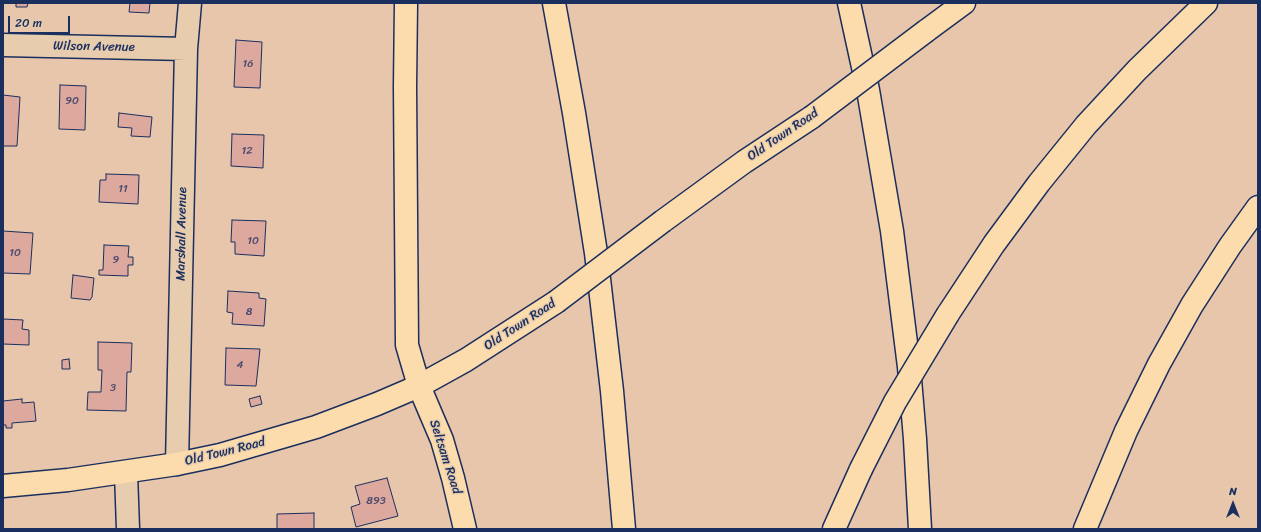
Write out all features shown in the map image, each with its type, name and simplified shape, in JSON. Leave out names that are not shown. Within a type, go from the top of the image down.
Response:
[{"type":"main road","name":"Seltsam Road","points":[[406,3],[405,109],[407,345],[419,386],[442,440],[465,529]]},
{"type":"main road","points":[[554,3],[574,113],[596,253],[612,391],[624,529]]},
{"type":"main road","points":[[849,3],[868,90],[892,230],[909,374],[920,529]]},
{"type":"main road","name":"Old Town Road","points":[[3,486],[126,473],[220,455],[316,427],[419,386],[466,360],[556,302],[744,162],[812,117],[964,3]]},
{"type":"main road","points":[[834,529],[861,469],[899,396],[948,314],[994,244],[1039,183],[1081,131],[1137,70],[1206,3]]},
{"type":"main road","points":[[1085,529],[1126,430],[1159,364],[1192,305],[1258,207]]},
{"type":"street","name":"Marshall Avenue","points":[[177,464],[186,49],[190,3]]},
{"type":"street","name":"Wilson Avenue","points":[[3,45],[186,49]]},
{"type":"street","points":[[126,473],[128,529]]},
{"type":"building","points":[[16,3],[28,3],[27,7],[16,7]]},
{"type":"building","points":[[130,3],[150,3],[149,13],[129,12]]},
{"type":"building","points":[[236,40],[262,42],[260,88],[234,87]]},
{"type":"building","points":[[60,85],[86,86],[85,130],[59,129]]},
{"type":"building","points":[[3,95],[20,97],[17,146],[3,146]]},
{"type":"building","points":[[119,113],[152,117],[150,137],[131,136],[132,128],[118,127]]},
{"type":"building","points":[[232,134],[264,135],[263,168],[231,166]]},
{"type":"building","points":[[106,174],[139,175],[138,204],[99,202],[100,180],[106,180]]},
{"type":"building","points":[[232,220],[266,221],[264,256],[235,254],[235,242],[231,242]]},
{"type":"building","points":[[3,231],[33,233],[30,274],[3,273]]},
{"type":"building","points":[[104,245],[129,246],[128,257],[133,257],[133,265],[128,265],[128,276],[99,275],[99,270],[103,270]]},
{"type":"building","points":[[73,275],[94,278],[92,297],[90,300],[71,298]]},
{"type":"building","points":[[228,291],[259,293],[259,298],[266,299],[264,326],[232,324],[233,313],[227,312]]},
{"type":"building","points":[[3,319],[23,320],[22,329],[29,330],[29,345],[3,344]]},
{"type":"building","points":[[98,342],[132,343],[131,372],[127,372],[126,411],[87,410],[88,392],[101,392],[102,370],[98,370]]},
{"type":"building","points":[[226,348],[260,349],[256,386],[225,385]]},
{"type":"building","points":[[69,359],[70,369],[62,369],[62,360]]},
{"type":"building","points":[[260,396],[262,404],[251,407],[249,399]]},
{"type":"building","points":[[22,399],[22,403],[34,402],[36,421],[12,423],[12,428],[6,428],[6,425],[3,425],[3,401]]},
{"type":"building","points":[[387,478],[398,516],[356,527],[351,507],[360,504],[355,486]]},
{"type":"building","points":[[314,513],[314,529],[277,529],[277,514]]}]
